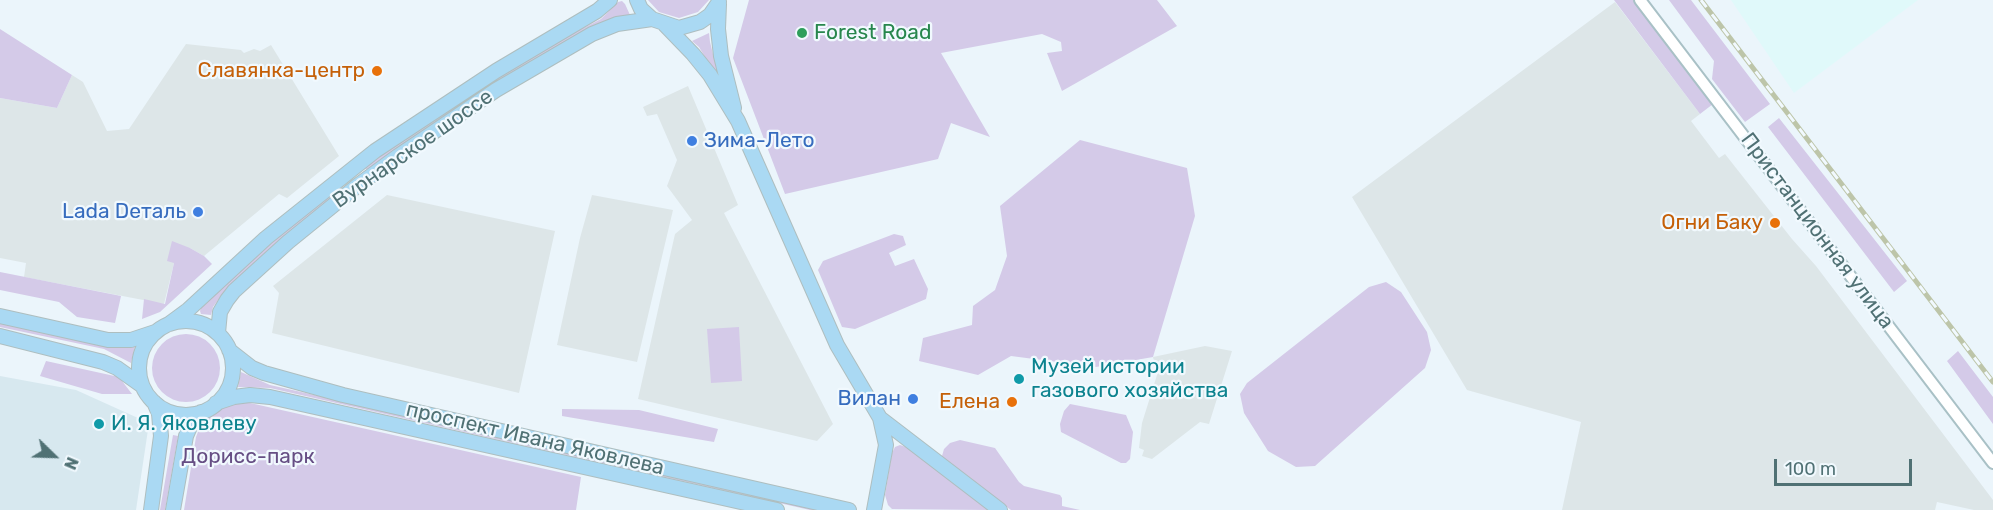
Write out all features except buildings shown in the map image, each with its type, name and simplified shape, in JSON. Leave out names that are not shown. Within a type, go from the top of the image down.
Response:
[{"type":"main road","name":"Вурнарское шоссе","points":[[169,324],[188,310],[266,238],[375,151],[478,83],[597,11],[610,0]]},
{"type":"main road","points":[[637,0],[652,19],[679,28],[700,22],[710,15],[719,2]]},
{"type":"main road","points":[[719,2],[718,29],[722,56],[738,121]]},
{"type":"main road","name":"Вурнарское шоссе","points":[[218,333],[220,312],[234,291],[288,242],[357,186],[487,96],[592,34],[617,24],[652,19]]},
{"type":"main road","points":[[665,25],[710,75],[738,121],[837,345],[880,418],[886,445],[874,510]]},
{"type":"main road","points":[[478,83],[487,96]]},
{"type":"main road","points":[[346,173],[357,186]]},
{"type":"main road","points":[[0,316],[108,340],[131,340],[181,321],[194,321],[218,333],[229,350],[231,373],[229,385],[224,395],[201,412],[192,422],[186,436],[173,510]]},
{"type":"main road","points":[[141,385],[140,359],[155,332]]},
{"type":"main road","points":[[0,336],[103,362],[117,368],[141,385],[154,402],[159,414],[161,436],[151,510]]},
{"type":"main road","name":"проспект Ивана Яковлева","points":[[229,350],[242,361],[264,373],[309,387],[849,510]]},
{"type":"main road","name":"проспект Ивана Яковлева","points":[[216,403],[250,395],[270,397],[777,510]]},
{"type":"main road","points":[[154,402],[171,412],[182,414],[201,412]]},
{"type":"main road","points":[[880,418],[1000,510]]},
{"type":"street","name":"Пристанционная улица","points":[[1640,0],[1993,463]]},
{"type":"shaded area","points":[[1731,0],[1918,0],[1794,93]]},
{"type":"shaded area","points":[[1615,2],[1700,114],[1691,121],[1719,158],[1725,154],[1816,266],[1993,500],[1993,510],[1974,510],[1937,502],[1935,510],[1562,510],[1581,422],[1467,390],[1352,197]]},
{"type":"shaded area","points":[[186,44],[241,50],[244,53],[254,49],[260,51],[271,45],[339,156],[287,198],[279,194],[204,256],[190,248],[174,263],[164,304],[24,277],[26,263],[0,258],[0,98],[57,108],[72,75],[83,82],[107,131],[129,129]]},
{"type":"shaded area","points":[[688,86],[738,205],[724,213],[833,424],[817,441],[638,399],[675,234],[692,220],[667,186],[677,160],[657,114],[647,116],[643,107]]},
{"type":"shaded area","points":[[387,195],[555,231],[519,393],[272,333],[279,293],[273,286]]},
{"type":"shaded area","points":[[592,195],[673,210],[637,362],[557,345],[580,238]]},
{"type":"shaded area","points":[[1205,346],[1232,351],[1209,424],[1200,422],[1152,459],[1142,456],[1144,450],[1139,448],[1142,423],[1157,375],[1153,357]]},
{"type":"shaded area","points":[[0,376],[76,390],[149,423],[136,510],[0,510]]},
{"type":"green space","points":[[648,0],[709,0],[698,12],[679,18],[659,12]]},
{"type":"green space","points":[[749,0],[1157,0],[1177,26],[1062,91],[1047,53],[1062,51],[1061,42],[1042,34],[941,53],[990,137],[951,123],[938,159],[785,194],[733,58]]},
{"type":"green space","points":[[1614,0],[1633,0],[1713,104],[1700,114]]},
{"type":"green space","points":[[1669,0],[1691,0],[1770,104],[1745,122],[1712,79],[1714,61]]},
{"type":"green space","points":[[622,1],[630,15],[628,18],[568,40],[486,89],[484,88],[566,37],[601,19],[618,2]]},
{"type":"green space","points":[[0,29],[72,75],[57,108],[0,98]]},
{"type":"green space","points":[[709,33],[720,82],[699,47],[692,41]]},
{"type":"green space","points":[[475,90],[477,95],[368,169],[364,169],[365,165]]},
{"type":"green space","points":[[1779,118],[1907,281],[1894,292],[1768,127]]},
{"type":"green space","points":[[1080,140],[1187,168],[1195,216],[1153,357],[1096,367],[1011,356],[978,375],[919,361],[923,338],[972,325],[973,306],[995,290],[1007,256],[1000,206]]},
{"type":"green space","points":[[332,192],[334,196],[273,246],[223,293],[213,307],[211,315],[201,314],[201,308],[242,267]]},
{"type":"green space","points":[[894,234],[903,236],[906,245],[889,253],[895,266],[914,259],[928,289],[926,299],[855,329],[842,327],[818,270],[823,261]]},
{"type":"green space","points":[[172,241],[204,256],[212,264],[160,312],[142,319],[144,299],[165,304],[174,263],[167,261]]},
{"type":"green space","points":[[0,272],[121,296],[115,323],[77,317],[59,302],[0,290]]},
{"type":"green space","points":[[1386,282],[1401,292],[1427,332],[1431,350],[1425,368],[1315,466],[1296,467],[1268,451],[1244,413],[1240,394],[1247,383],[1369,287]]},
{"type":"green space","points":[[0,322],[136,342],[131,363],[104,349],[0,327]]},
{"type":"green space","points":[[739,327],[742,381],[711,383],[707,329]]},
{"type":"green space","points":[[193,334],[205,340],[214,349],[220,361],[218,381],[210,392],[193,402],[179,402],[162,392],[154,381],[152,361],[162,344],[173,336]]},
{"type":"green space","points":[[1958,351],[1993,397],[1993,424],[1947,361]]},
{"type":"green space","points":[[46,361],[119,377],[132,394],[102,394],[40,376]]},
{"type":"green space","points":[[241,372],[270,385],[826,510],[810,510],[270,388],[238,387]]},
{"type":"green space","name":"Дорисс-парк","points":[[224,401],[250,403],[581,477],[576,510],[184,510],[196,437],[205,414]]},
{"type":"green space","points":[[1070,404],[1126,415],[1133,432],[1130,459],[1126,463],[1121,463],[1061,432],[1060,424],[1064,411]]},
{"type":"green space","points":[[562,409],[639,410],[718,429],[714,442],[562,416]]},
{"type":"green space","points":[[173,435],[178,436],[165,510],[160,510]]},
{"type":"green space","points":[[960,440],[995,448],[1024,486],[1060,495],[1062,506],[1080,510],[1011,510],[944,462],[942,456],[944,449],[950,443]]},
{"type":"green space","points":[[900,445],[906,447],[989,510],[892,509],[885,495],[892,453],[895,447]]},
{"type":"railway","points":[[1701,0],[1993,382]]},
{"type":"place","name":"Forest Road","points":[[802,33]]},
{"type":"place","name":"Славянка-центр","points":[[377,71]]},
{"type":"place","name":"Зима-Лето","points":[[692,141]]},
{"type":"place","name":"Lada Dеталь","points":[[198,212]]},
{"type":"place","name":"Огни Баку","points":[[1775,223]]},
{"type":"place","name":"Музей истории газового хозяйства","points":[[1019,379]]},
{"type":"place","name":"Вилан","points":[[913,399]]},
{"type":"place","name":"Елена","points":[[1012,402]]},
{"type":"place","name":"И. Я. Яковлеву","points":[[99,424]]}]
